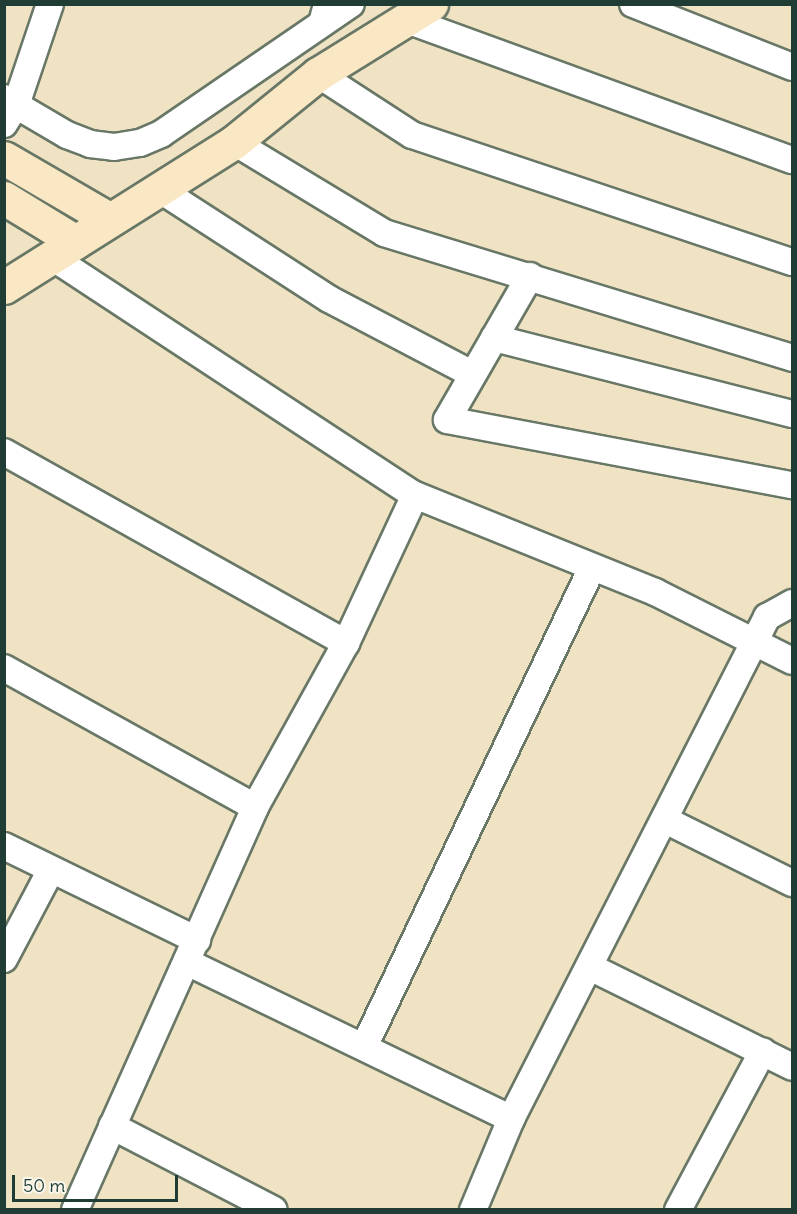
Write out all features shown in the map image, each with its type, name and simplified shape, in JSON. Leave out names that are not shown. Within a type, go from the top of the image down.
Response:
[{"type":"street","points":[[50,4],[8,109],[90,144],[114,147],[140,143],[161,134],[351,4]]},
{"type":"street","points":[[633,4],[792,67]]},
{"type":"street","points":[[4,287],[234,142],[318,74],[419,12],[792,160]]},
{"type":"street","points":[[318,74],[412,135],[792,262]]},
{"type":"street","points":[[234,142],[384,233],[792,358]]},
{"type":"street","points":[[4,158],[109,219]]},
{"type":"street","points":[[159,189],[329,299],[472,374]]},
{"type":"street","points":[[4,198],[64,249],[415,495],[711,618],[754,645],[792,661]]},
{"type":"street","points":[[530,276],[447,420],[792,485]]},
{"type":"street","points":[[494,338],[792,414]]},
{"type":"street","points":[[4,452],[346,643]]},
{"type":"street","points":[[75,1209],[193,952],[255,807],[346,643],[415,495]]},
{"type":"street","points":[[364,1047],[592,568]]},
{"type":"street","points":[[473,1209],[511,1119],[767,616],[792,603]]},
{"type":"street","points":[[4,668],[255,807]]},
{"type":"street","points":[[665,820],[792,883]]},
{"type":"street","points":[[4,846],[51,870],[364,1047],[511,1119]]},
{"type":"street","points":[[4,960],[51,870]]},
{"type":"street","points":[[590,967],[792,1067]]},
{"type":"street","points":[[681,1208],[762,1051]]},
{"type":"street","points":[[112,1126],[274,1209]]},
{"type":"lane","points":[[313,30],[321,4]]}]
